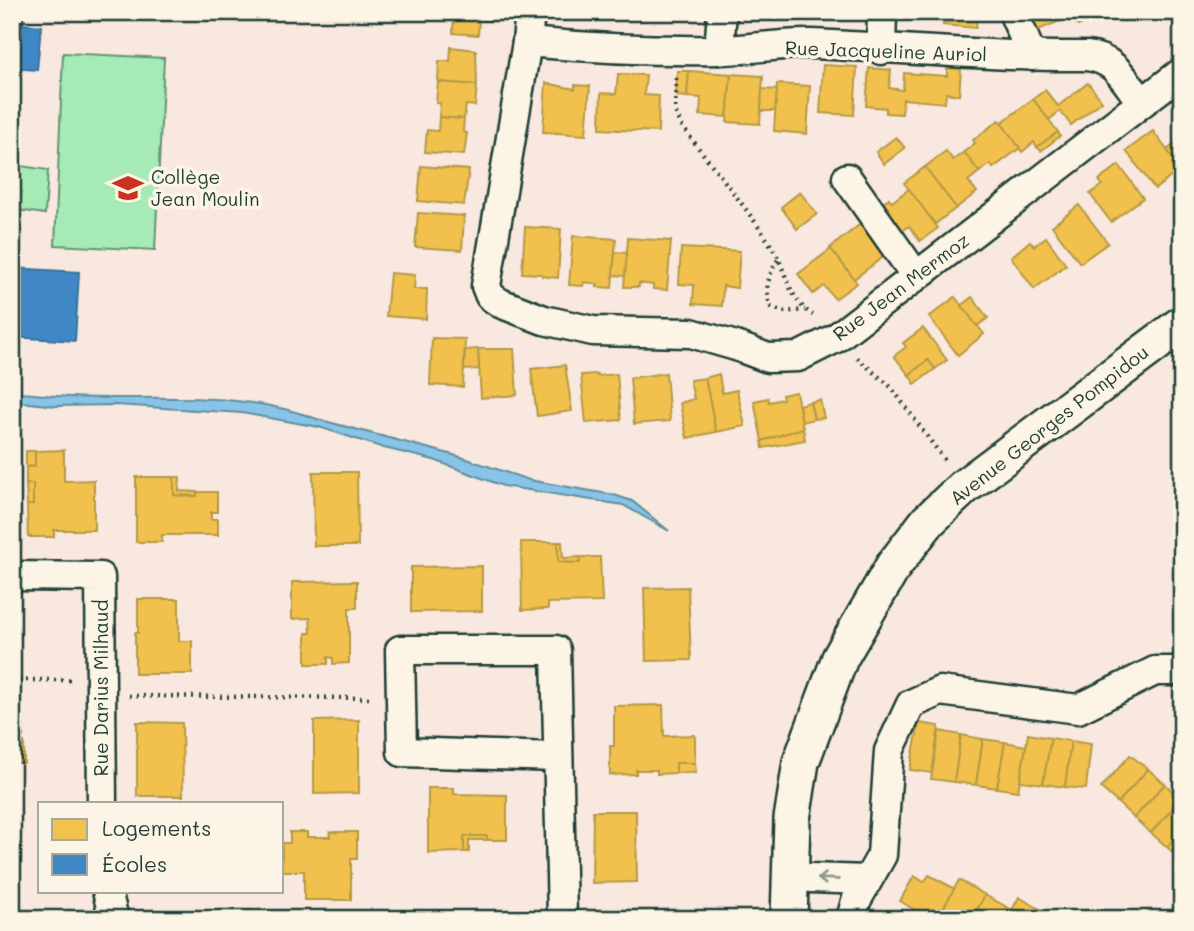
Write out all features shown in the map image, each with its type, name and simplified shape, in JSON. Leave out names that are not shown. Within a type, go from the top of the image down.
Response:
[{"type":"street","name":"Rue Jean Mermoz","points":[[530,12],[486,286],[490,296],[500,303],[544,320],[593,331],[691,333],[768,358],[798,357],[836,338],[1182,72]]},
{"type":"street","points":[[719,50],[722,12]]},
{"type":"street","points":[[881,12],[881,50]]},
{"type":"street","points":[[1013,12],[1032,56]]},
{"type":"street","name":"Rue Jacqueline Auriol","points":[[527,42],[572,46],[719,50],[807,44],[881,50],[1087,56],[1106,60],[1141,101]]},
{"type":"street","points":[[847,178],[916,276]]},
{"type":"street","name":"Avenue Georges Pompidou","points":[[789,919],[792,819],[801,761],[840,658],[894,565],[928,521],[964,487],[1182,324]]},
{"type":"street","name":"Rue Darius Milhaud","points":[[12,576],[100,578],[102,802]]},
{"type":"street","points":[[558,757],[402,752],[400,650],[556,650],[562,919]]},
{"type":"street","points":[[851,919],[856,901],[882,855],[889,751],[911,704],[940,691],[1078,709],[1155,671],[1182,671]]},
{"type":"street","points":[[789,875],[867,880]]},
{"type":"street","points":[[107,892],[114,919]]},
{"type":"path","points":[[677,49],[675,111],[681,125],[774,249],[790,290],[805,310],[817,317],[836,338],[891,387],[964,487]]},
{"type":"path","points":[[778,260],[767,283],[767,296],[771,307],[783,312],[805,310]]},
{"type":"path","points":[[12,680],[100,688],[401,699]]},
{"type":"green space","points":[[63,53],[164,58],[155,250],[55,245]]},
{"type":"green space","points":[[21,166],[48,170],[45,214],[17,210]]},
{"type":"water","points":[[12,392],[71,397],[195,398],[257,403],[461,457],[529,480],[614,495],[632,501],[669,531],[623,505],[503,486],[434,460],[384,448],[319,427],[242,413],[116,405],[56,406],[12,401]]},
{"type":"building: Logements","points":[[454,12],[494,12],[493,21],[479,20],[478,35],[453,33]]},
{"type":"building: Logements","points":[[944,12],[977,12],[976,28],[943,25]]},
{"type":"building: Logements","points":[[1019,12],[1056,12],[1060,21],[1029,34]]},
{"type":"building: Logements","points":[[1072,12],[1104,12],[1078,26]]},
{"type":"building: Logements","points":[[451,47],[476,50],[477,85],[438,82],[439,61],[450,61]]},
{"type":"building: Logements","points":[[823,65],[857,67],[854,115],[820,113]]},
{"type":"building: Logements","points":[[869,68],[891,70],[889,88],[903,90],[904,73],[947,76],[947,68],[961,69],[959,95],[946,93],[945,103],[903,99],[902,114],[886,113],[886,108],[866,106]]},
{"type":"building: Logements","points":[[677,71],[689,71],[687,97],[676,96]]},
{"type":"building: Logements","points":[[689,71],[731,74],[727,117],[700,115],[701,98],[687,97]]},
{"type":"building: Logements","points":[[618,74],[646,75],[644,95],[659,96],[658,132],[600,129],[601,93],[616,94]]},
{"type":"building: Logements","points":[[731,74],[763,76],[760,124],[727,122]]},
{"type":"building: Logements","points":[[438,82],[477,85],[475,106],[466,105],[464,119],[439,117],[440,103],[436,103]]},
{"type":"building: Logements","points":[[546,83],[575,89],[575,85],[590,86],[586,135],[543,132]]},
{"type":"building: Logements","points":[[1088,83],[1102,101],[1071,125],[1060,111],[1049,120],[1033,99],[1045,90],[1058,106]]},
{"type":"building: Logements","points":[[777,84],[810,86],[807,134],[774,131]]},
{"type":"building: Logements","points":[[762,89],[777,90],[775,111],[761,111]]},
{"type":"building: Logements","points":[[1033,99],[1058,132],[1037,147],[1034,142],[1022,152],[1001,123]]},
{"type":"building: Logements","points":[[439,117],[464,119],[463,132],[467,133],[464,155],[425,152],[427,130],[438,131]]},
{"type":"building: Logements","points":[[999,120],[1020,148],[993,168],[990,164],[979,172],[964,152],[975,143],[973,140]]},
{"type":"building: Logements","points":[[1153,131],[1181,169],[1155,189],[1126,151]]},
{"type":"building: Logements","points":[[1058,132],[1060,136],[1041,151],[1037,147]]},
{"type":"building: Logements","points":[[896,137],[905,148],[884,164],[876,152]]},
{"type":"building: Logements","points":[[1179,141],[1182,144],[1182,160],[1177,164],[1167,150]]},
{"type":"building: Logements","points":[[946,151],[953,160],[964,152],[979,172],[968,181],[977,192],[956,208],[925,167]]},
{"type":"building: Logements","points":[[1119,165],[1143,198],[1111,222],[1090,194],[1102,185],[1099,180]]},
{"type":"building: Logements","points":[[421,166],[469,170],[464,205],[418,201]]},
{"type":"building: Logements","points":[[925,167],[956,208],[935,224],[904,183]]},
{"type":"building: Logements","points":[[909,189],[938,228],[920,241],[909,226],[897,235],[877,207],[889,198],[892,202]]},
{"type":"building: Logements","points":[[800,192],[817,214],[797,229],[781,207]]},
{"type":"building: Logements","points":[[1079,205],[1108,243],[1080,263],[1052,226]]},
{"type":"building: Logements","points":[[418,213],[464,216],[462,250],[415,247]]},
{"type":"building: Logements","points":[[863,222],[887,254],[854,279],[830,248]]},
{"type":"building: Logements","points":[[525,227],[561,229],[558,278],[522,273]]},
{"type":"building: Logements","points":[[573,236],[616,239],[612,288],[597,287],[598,284],[584,282],[583,286],[569,285]]},
{"type":"building: Logements","points":[[1046,237],[1066,265],[1034,289],[1011,257],[1030,241],[1034,246]]},
{"type":"building: Logements","points":[[628,238],[671,241],[667,290],[653,289],[653,285],[639,283],[639,287],[624,287]]},
{"type":"building: Logements","points":[[681,248],[740,251],[737,288],[723,286],[722,306],[693,304],[694,285],[679,284]]},
{"type":"building: Logements","points":[[831,249],[857,283],[835,299],[824,286],[813,294],[798,274]]},
{"type":"building: Logements","points":[[615,252],[627,253],[625,276],[613,275]]},
{"type":"building: Logements","points":[[390,273],[415,275],[414,289],[427,289],[426,319],[386,316]]},
{"type":"building: Logements","points":[[955,297],[984,334],[958,355],[929,317]]},
{"type":"building: Logements","points":[[972,297],[988,318],[977,326],[962,305]]},
{"type":"building: Logements","points":[[923,328],[947,360],[935,369],[928,360],[909,375],[894,356],[906,347],[903,343]]},
{"type":"building: Logements","points":[[432,338],[465,339],[463,387],[430,385]]},
{"type":"building: Logements","points":[[478,349],[514,349],[517,395],[481,398]]},
{"type":"building: Logements","points":[[478,349],[479,369],[464,370],[465,350]]},
{"type":"building: Logements","points":[[928,360],[935,369],[915,384],[909,375]]},
{"type":"building: Logements","points":[[565,365],[572,411],[537,416],[531,369]]},
{"type":"building: Logements","points":[[666,373],[670,421],[634,424],[630,378]]},
{"type":"building: Logements","points":[[617,374],[621,420],[586,423],[581,375]]},
{"type":"building: Logements","points":[[719,374],[722,393],[737,390],[745,426],[716,432],[705,378]]},
{"type":"building: Logements","points":[[705,378],[716,432],[687,438],[680,403],[694,399],[690,380]]},
{"type":"building: Logements","points":[[796,392],[803,428],[762,441],[754,401],[783,399],[782,395]]},
{"type":"building: Logements","points":[[820,400],[824,418],[814,419],[810,402]]},
{"type":"building: Logements","points":[[810,402],[814,419],[802,422],[799,405]]},
{"type":"building: Logements","points":[[803,428],[805,440],[763,448],[762,441]]},
{"type":"building: Logements","points":[[64,450],[64,481],[94,480],[94,530],[54,530],[54,537],[28,537],[27,505],[33,505],[33,484],[26,484],[26,467],[35,466],[35,451]]},
{"type":"building: Logements","points":[[26,451],[35,451],[35,466],[26,467]]},
{"type":"building: Logements","points":[[313,472],[357,472],[358,546],[314,546]]},
{"type":"building: Logements","points":[[136,477],[174,477],[174,495],[197,496],[197,492],[217,492],[217,512],[211,512],[211,519],[218,519],[218,535],[162,535],[162,542],[136,542]]},
{"type":"building: Logements","points":[[174,477],[180,477],[179,491],[197,492],[197,496],[174,495]]},
{"type":"building: Logements","points":[[26,484],[33,484],[33,505],[27,505]]},
{"type":"building: Logements","points":[[521,542],[558,542],[558,562],[580,563],[580,557],[600,557],[602,602],[548,603],[548,609],[522,610]]},
{"type":"building: Logements","points":[[558,542],[562,542],[563,558],[580,557],[580,563],[558,562]]},
{"type":"building: Logements","points":[[482,566],[482,611],[411,612],[411,567]]},
{"type":"building: Logements","points":[[357,581],[357,608],[349,608],[349,663],[333,664],[333,658],[328,657],[328,664],[306,664],[306,633],[311,633],[310,618],[292,619],[292,582]]},
{"type":"building: Logements","points":[[688,587],[691,660],[646,661],[644,588]]},
{"type":"building: Logements","points":[[138,599],[179,599],[179,641],[192,641],[192,674],[135,674]]},
{"type":"building: Logements","points":[[663,705],[664,736],[695,735],[695,763],[676,763],[676,773],[657,774],[657,770],[636,770],[636,774],[610,775],[610,746],[614,746],[614,706]]},
{"type":"building: Logements","points":[[359,720],[359,793],[314,794],[314,721]]},
{"type":"building: Logements","points":[[137,722],[182,723],[183,796],[137,796]]},
{"type":"building: Logements","points":[[919,723],[939,726],[932,773],[910,770]]},
{"type":"building: Logements","points":[[12,725],[23,725],[23,736],[17,736],[17,742],[24,742],[24,763],[12,763]]},
{"type":"building: Logements","points":[[939,731],[961,735],[954,782],[931,779]]},
{"type":"building: Logements","points":[[1028,734],[1051,738],[1043,784],[1020,781]]},
{"type":"building: Logements","points":[[961,735],[983,739],[976,785],[954,782]]},
{"type":"building: Logements","points":[[1051,738],[1071,741],[1065,787],[1043,784]]},
{"type":"building: Logements","points":[[983,739],[1005,742],[997,788],[976,785]]},
{"type":"building: Logements","points":[[1071,741],[1091,744],[1086,789],[1065,787]]},
{"type":"building: Logements","points":[[1005,742],[1026,746],[1018,791],[997,788]]},
{"type":"building: Logements","points":[[1130,755],[1148,769],[1118,803],[1101,788]]},
{"type":"building: Logements","points":[[676,763],[695,763],[696,773],[676,773]]},
{"type":"building: Logements","points":[[1148,769],[1165,784],[1134,818],[1118,803]]},
{"type":"building: Logements","points":[[1165,784],[1181,799],[1151,833],[1134,818]]},
{"type":"building: Logements","points":[[428,788],[454,788],[454,794],[507,795],[507,840],[487,840],[487,836],[464,836],[464,852],[428,853]]},
{"type":"building: Logements","points":[[1181,799],[1182,830],[1167,847],[1151,833]]},
{"type":"building: Logements","points":[[593,811],[636,811],[637,882],[592,883]]},
{"type":"building: Logements","points":[[1182,830],[1182,861],[1167,847]]},
{"type":"building: Logements","points":[[290,832],[307,832],[307,837],[330,837],[330,832],[357,832],[357,859],[351,859],[351,900],[304,900],[304,871],[284,871],[284,843],[290,843]]},
{"type":"building: Logements","points":[[464,836],[487,836],[487,840],[469,840],[469,852],[464,852]]},
{"type":"building: Logements","points":[[929,875],[955,889],[937,919],[930,919],[900,901],[914,876],[924,882]]},
{"type":"building: Logements","points":[[959,880],[985,895],[972,919],[943,919],[939,916]]},
{"type":"building: Logements","points":[[985,895],[1012,910],[1007,919],[972,919]]},
{"type":"building: Logements","points":[[1019,897],[1045,912],[1041,919],[1028,919],[1012,910]]},
{"type":"building: Écoles","points":[[12,12],[24,12],[23,24],[41,26],[37,70],[12,68]]},
{"type":"building: Écoles","points":[[12,268],[79,272],[75,341],[12,337]]},
{"type":"place","name":"Collège Jean Moulin","points":[[128,188]]}]
